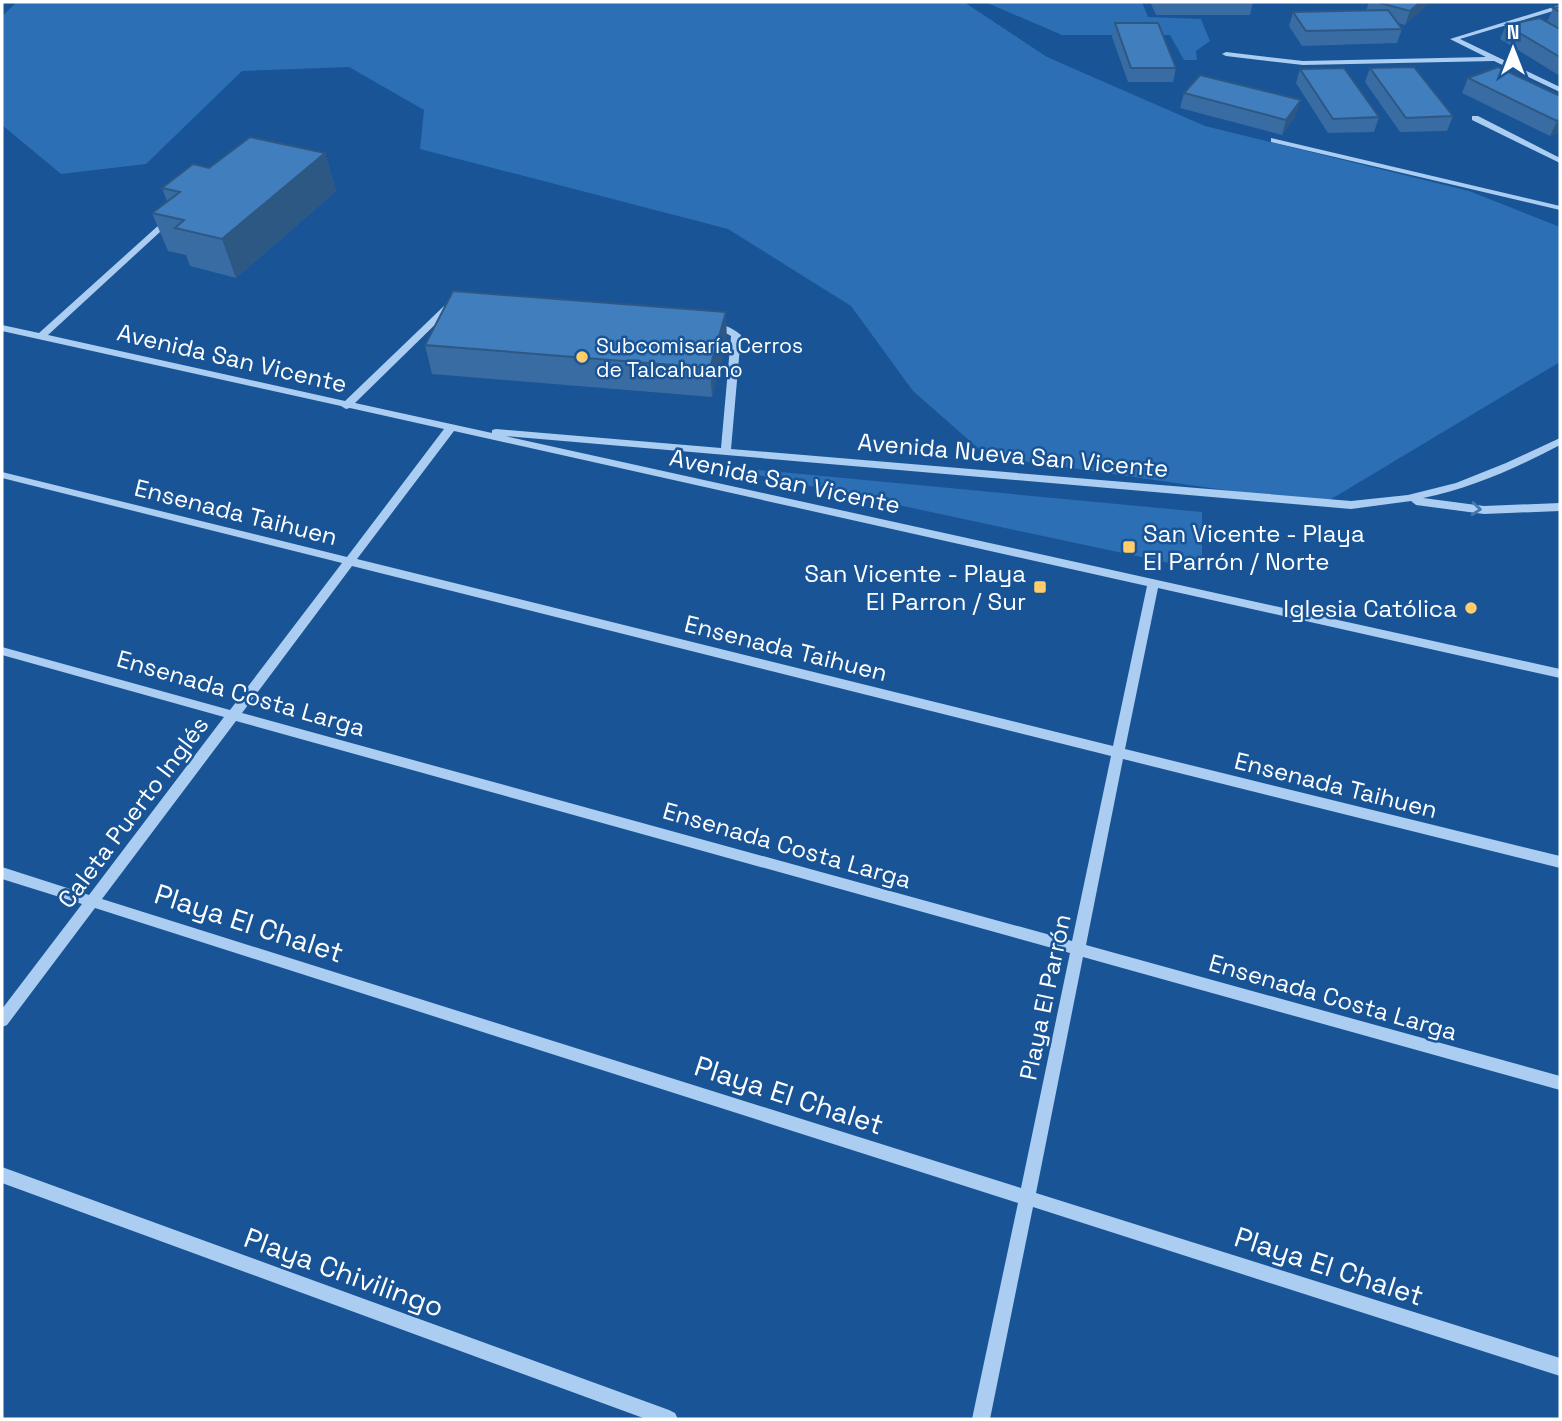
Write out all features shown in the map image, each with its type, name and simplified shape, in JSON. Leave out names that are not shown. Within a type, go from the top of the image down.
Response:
[{"type":"street","points":[[1560,7],[1454,39],[1560,90]]},
{"type":"street","points":[[1226,54],[1304,63],[1496,59]]},
{"type":"street","points":[[1475,118],[1560,161]]},
{"type":"street","points":[[1273,140],[1560,208]]},
{"type":"street","points":[[41,337],[176,212]]},
{"type":"street","points":[[346,406],[447,308],[463,303]]},
{"type":"street","points":[[698,326],[725,328],[736,335],[726,450]]},
{"type":"street","name":"Avenida San Vicente","points":[[2,328],[1560,673]]},
{"type":"street","name":"Avenida Nueva San Vicente","points":[[450,429],[726,450],[1323,504],[1408,499],[1485,479],[1560,441]]},
{"type":"street","name":"Caleta Puerto Inglés","points":[[2,1020],[450,429]]},
{"type":"street","name":"Ensenada Taihuen","points":[[2,475],[1560,862]]},
{"type":"street","points":[[1408,499],[1484,510],[1560,507]]},
{"type":"street","name":"Playa El Parrón","points":[[981,1419],[1153,584]]},
{"type":"street","name":"Ensenada Costa Larga","points":[[2,651],[1560,1083]]},
{"type":"street","name":"Playa El Chalet","points":[[2,873],[1560,1367]]},
{"type":"street","name":"Playa Chivilingo","points":[[2,1175],[669,1419]]},
{"type":"shaded area","points":[[17,2],[964,2],[1047,57],[1205,126],[1469,191],[1560,227],[1560,362],[1323,504],[987,456],[913,391],[851,306],[728,229],[420,149],[424,110],[349,67],[242,71],[146,164],[61,174],[2,125],[2,16]]},
{"type":"shaded area","points":[[985,2],[1142,2],[1148,17],[1201,19],[1210,41],[1196,51],[1197,60],[1184,60],[1170,35],[1062,35]]},
{"type":"shaded area","points":[[716,466],[1202,512],[1202,570]]},
{"type":"building","points":[[1376,2],[1420,2],[1410,11]]},
{"type":"building","points":[[1388,10],[1402,29],[1306,31],[1293,12]]},
{"type":"building","points":[[1540,18],[1560,29],[1560,57],[1506,25]]},
{"type":"building","points":[[1115,23],[1158,23],[1176,68],[1131,68]]},
{"type":"building","points":[[1414,67],[1453,116],[1406,118],[1370,68]]},
{"type":"building","points":[[1498,67],[1560,96],[1560,119],[1557,121],[1468,78]]},
{"type":"building","points":[[1344,68],[1379,117],[1333,119],[1300,69]]},
{"type":"building","points":[[1200,75],[1301,100],[1286,120],[1184,93]]},
{"type":"building","points":[[250,137],[325,153],[222,239],[175,228],[184,220],[152,213],[180,192],[162,188],[193,164],[209,168]]},
{"type":"building","points":[[453,291],[726,312],[710,368],[425,345]]},
{"type":"place","name":"Subcomisaría Cerros de Talcahuano","points":[[582,357]]},
{"type":"place","name":"San Vicente - Playa El Parrón / Norte","points":[[1129,547]]},
{"type":"place","name":"San Vicente - Playa El Parron / Sur","points":[[1040,587]]},
{"type":"place","name":"Iglesia Católica","points":[[1471,608]]}]
